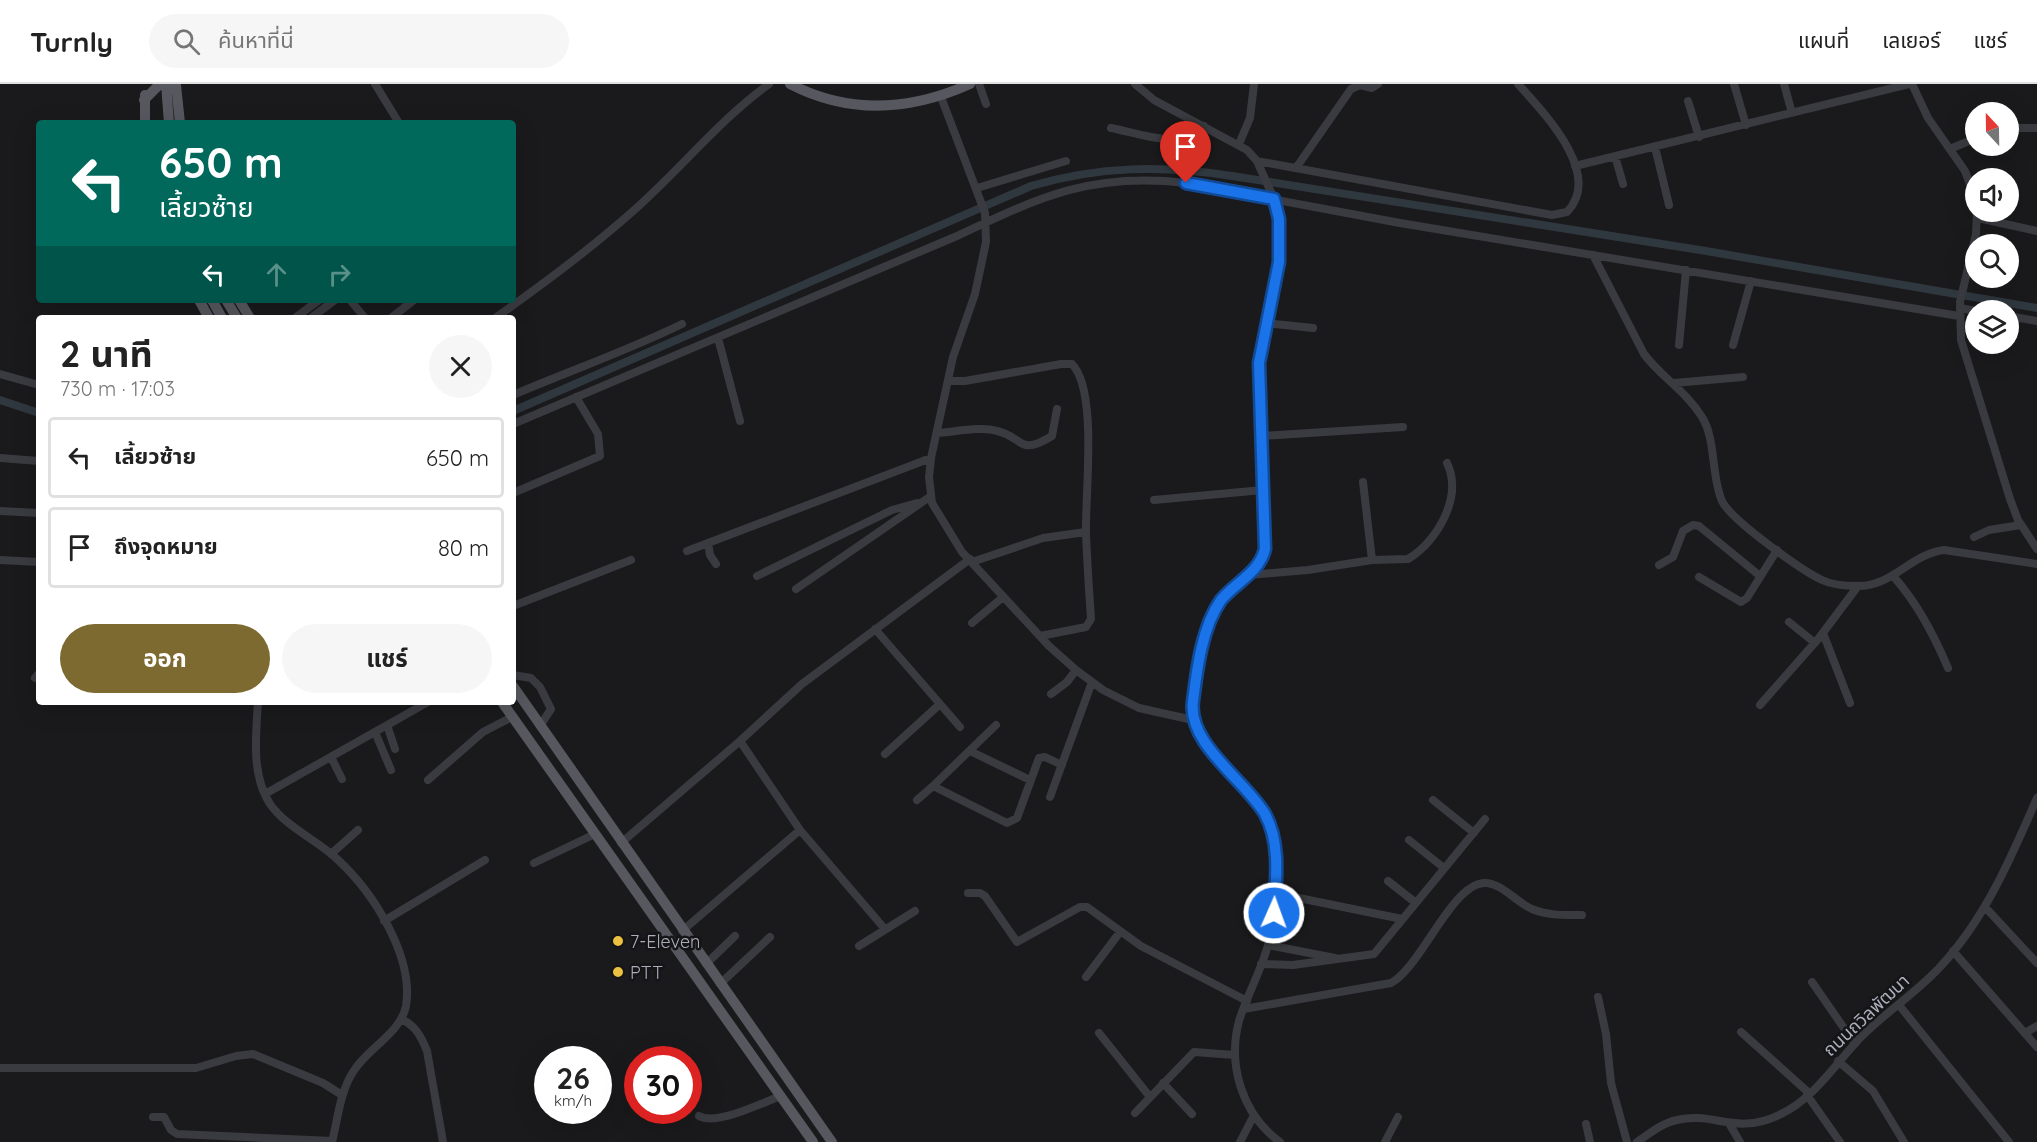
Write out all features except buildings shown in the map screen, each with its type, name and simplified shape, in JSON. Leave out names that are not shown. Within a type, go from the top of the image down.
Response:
[{"type":"main road","points":[[145,120],[144,100],[150,84]]},
{"type":"main road","points":[[150,84],[153,120]]},
{"type":"main road","points":[[166,84],[169,120]]},
{"type":"main road","points":[[790,84],[831,99],[871,106],[898,106],[941,97],[970,84]]},
{"type":"main road","points":[[144,100],[151,90],[161,85],[176,87],[180,120]]},
{"type":"main road","points":[[516,690],[682,931],[832,1142]]},
{"type":"main road","points":[[504,705],[813,1142]]},
{"type":"street","points":[[375,84],[397,120]]},
{"type":"street","points":[[516,302],[633,212],[743,103],[769,84]]},
{"type":"street","points":[[979,84],[986,104]]},
{"type":"street","points":[[1135,84],[1154,100],[1239,144],[1259,165],[1273,195],[1279,219],[1280,250],[1259,363],[1265,549],[1262,561],[1222,599],[1213,615],[1202,649],[1192,703],[1193,720],[1205,742],[1264,813],[1273,834],[1274,913],[1268,945],[1245,1005],[1235,1039],[1235,1055],[1241,1087],[1253,1117],[1280,1142]]},
{"type":"street","points":[[1239,144],[1250,118],[1254,84]]},
{"type":"street","points":[[1296,168],[1351,89],[1360,85],[1372,88],[1378,84]]},
{"type":"street","points":[[1259,165],[1296,168],[1552,215],[1567,212],[1573,206],[1579,193],[1575,166],[1562,136],[1518,84]]},
{"type":"street","points":[[1734,84],[1746,125]]},
{"type":"street","points":[[1784,84],[1792,113]]},
{"type":"street","points":[[1575,166],[1911,84],[1928,118],[1965,171]]},
{"type":"street","points":[[941,97],[978,191],[986,218],[986,243],[980,273],[948,381],[931,458],[929,477],[931,496],[937,514],[948,533],[971,561],[1040,636],[1076,670],[1092,682],[1139,708],[1193,720]]},
{"type":"street","points":[[1688,101],[1699,136]]},
{"type":"street","points":[[1112,128],[1160,139],[1191,135],[1204,126]]},
{"type":"street","points":[[2019,129],[2037,128]]},
{"type":"street","points":[[1950,149],[1965,143]]},
{"type":"street","points":[[1654,147],[1669,205]]},
{"type":"street","points":[[1615,156],[1623,184]]},
{"type":"street","points":[[978,191],[1066,161]]},
{"type":"street","points":[[516,423],[718,338],[986,218],[1055,192],[1112,182],[1163,180],[1273,195],[1593,255],[1750,281],[1965,310]]},
{"type":"street","points":[[1976,222],[1960,309],[1961,340],[2010,499],[2021,525],[2037,549]]},
{"type":"street","points":[[2003,222],[2037,231]]},
{"type":"street","points":[[1593,255],[1644,354],[1653,366],[1674,383],[1693,404],[1706,424],[1716,483],[1724,504],[1733,516],[1777,550],[1822,580],[1858,586],[1876,585],[1894,577],[1921,557],[1944,550],[2037,564]]},
{"type":"street","points":[[1678,345],[1686,270]]},
{"type":"street","points":[[1733,345],[1750,281]]},
{"type":"street","points":[[299,315],[315,303]]},
{"type":"street","points":[[315,315],[331,303]]},
{"type":"street","points":[[352,303],[362,315]]},
{"type":"street","points":[[395,315],[410,303]]},
{"type":"street","points":[[499,315],[515,303]]},
{"type":"street","points":[[2019,318],[2037,321]]},
{"type":"street","points":[[516,394],[577,367],[630,348],[682,324]]},
{"type":"street","points":[[1265,324],[1313,328]]},
{"type":"street","points":[[718,338],[740,421]]},
{"type":"street","points":[[948,381],[964,381],[1061,364],[1072,364],[1077,370],[1083,390],[1089,443],[1085,475],[1089,624],[1040,636]]},
{"type":"street","points":[[0,374],[36,384]]},
{"type":"street","points":[[1674,383],[1743,377]]},
{"type":"street","points":[[516,492],[600,456],[598,434],[576,398]]},
{"type":"street","points":[[937,433],[999,431],[1017,442],[1036,445],[1052,436],[1057,409]]},
{"type":"street","points":[[1262,436],[1403,427]]},
{"type":"street","points":[[0,458],[36,461]]},
{"type":"street","points":[[687,551],[931,458]]},
{"type":"street","points":[[1249,575],[1308,570],[1372,560],[1408,559],[1424,545],[1450,508],[1453,482],[1447,463]]},
{"type":"street","points":[[1362,482],[1372,560]]},
{"type":"street","points":[[1154,500],[1263,490]]},
{"type":"street","points":[[796,589],[917,503],[931,496]]},
{"type":"street","points":[[757,576],[892,510],[917,503]]},
{"type":"street","points":[[0,511],[36,513]]},
{"type":"street","points":[[1659,565],[1673,558],[1683,531],[1694,525],[1699,526],[1760,576]]},
{"type":"street","points":[[1974,537],[1989,530],[2021,525]]},
{"type":"street","points":[[621,843],[740,741],[802,684],[971,561],[1043,538],[1086,532]]},
{"type":"street","points":[[708,543],[710,555],[716,564]]},
{"type":"street","points":[[1699,577],[1741,602],[1747,598],[1777,550]]},
{"type":"street","points":[[0,560],[36,561]]},
{"type":"street","points":[[516,605],[631,560]]},
{"type":"street","points":[[1894,577],[1914,602],[1948,668]]},
{"type":"street","points":[[1760,705],[1815,643],[1858,586]]},
{"type":"street","points":[[972,623],[1004,597]]},
{"type":"street","points":[[1789,622],[1815,643]]},
{"type":"street","points":[[875,629],[960,727]]},
{"type":"street","points":[[1823,633],[1850,703]]},
{"type":"street","points":[[1052,694],[1067,682],[1076,670]]},
{"type":"street","points":[[516,676],[531,678],[549,702],[551,709],[540,726]]},
{"type":"street","points":[[1050,797],[1092,682]]},
{"type":"street","points":[[885,754],[940,704]]},
{"type":"street","points":[[153,1117],[164,1117],[171,1130],[177,1134],[332,1142],[342,1095],[354,1070],[401,1019],[405,1009],[408,984],[403,962],[384,921],[358,881],[331,854],[271,806],[265,794],[257,763],[258,705]]},
{"type":"street","points":[[265,794],[423,705]]},
{"type":"street","points":[[428,780],[483,732],[512,717]]},
{"type":"street","points":[[387,725],[395,748]]},
{"type":"street","points":[[917,800],[996,725]]},
{"type":"street","points":[[375,732],[391,770]]},
{"type":"street","points":[[740,741],[800,830],[884,928]]},
{"type":"street","points":[[970,750],[1030,780]]},
{"type":"street","points":[[933,786],[1007,823],[1017,818],[1041,756],[1062,765]]},
{"type":"street","points":[[331,757],[342,779]]},
{"type":"street","name":"ถนนถวิลพัฒนา","points":[[1637,1142],[1660,1126],[1680,1119],[1693,1118],[1730,1125],[1762,1122],[1788,1111],[1808,1094],[1855,1044],[1940,967],[1953,951],[1985,907],[2037,798]]},
{"type":"street","points":[[1433,800],[1474,833]]},
{"type":"street","points":[[1261,964],[1293,965],[1374,954],[1485,819]]},
{"type":"street","points":[[331,854],[358,830]]},
{"type":"street","points":[[682,931],[800,830]]},
{"type":"street","points":[[534,864],[595,834]]},
{"type":"street","points":[[1409,840],[1444,868]]},
{"type":"street","points":[[384,921],[485,860]]},
{"type":"street","points":[[1388,880],[1416,903]]},
{"type":"street","points":[[968,893],[980,893],[985,896],[1017,942],[1083,906],[1141,946],[1245,1005],[1391,984],[1404,974],[1464,893],[1479,884],[1491,884],[1539,912],[1582,915]]},
{"type":"street","points":[[1284,895],[1402,919]]},
{"type":"street","points":[[1985,907],[2037,963]]},
{"type":"street","points":[[859,946],[884,928],[915,911]]},
{"type":"street","points":[[1086,977],[1120,932]]},
{"type":"street","points":[[706,964],[735,936]]},
{"type":"street","points":[[720,984],[770,937]]},
{"type":"street","points":[[1268,945],[1335,958]]},
{"type":"street","points":[[1953,951],[2037,1047]]},
{"type":"street","points":[[1812,982],[1855,1044]]},
{"type":"street","points":[[1598,997],[1606,1034],[1611,1083],[1627,1142]]},
{"type":"street","points":[[1899,1005],[2009,1142]]},
{"type":"street","points":[[401,1019],[410,1023],[416,1030],[427,1051],[443,1142]]},
{"type":"street","points":[[2025,1033],[2037,1026]]},
{"type":"street","points":[[1741,1032],[1808,1094],[1840,1142]]},
{"type":"street","points":[[1099,1033],[1150,1097]]},
{"type":"street","points":[[1135,1113],[1194,1052],[1235,1055]]},
{"type":"street","points":[[0,1068],[196,1068],[236,1056],[253,1054],[323,1083],[342,1095]]},
{"type":"street","points":[[1838,1062],[1873,1091],[1904,1142]]},
{"type":"street","points":[[1163,1083],[1192,1114]]},
{"type":"street","points":[[702,1118],[706,1120],[720,1118],[781,1096]]},
{"type":"street","points":[[1240,1142],[1253,1117]]},
{"type":"street","points":[[1385,1142],[1398,1117]]},
{"type":"street","points":[[1586,1124],[1590,1142]]},
{"type":"street","points":[[1730,1125],[1740,1142]]},
{"type":"waterway","points":[[516,410],[1031,186],[1081,174],[1131,169],[1206,172],[1700,250],[2037,308]]},
{"type":"waterway","points":[[0,400],[36,412]]},
{"type":"place","name":"7-Eleven","points":[[618,941]]},
{"type":"place","name":"PTT","points":[[618,972]]},
{"type":"route","points":[[1186,183],[1274,199],[1279,219],[1278,268],[1259,363],[1265,549],[1262,561],[1222,599],[1213,615],[1202,649],[1192,703],[1193,720],[1205,742],[1264,813],[1273,834],[1276,875],[1274,913]]}]
